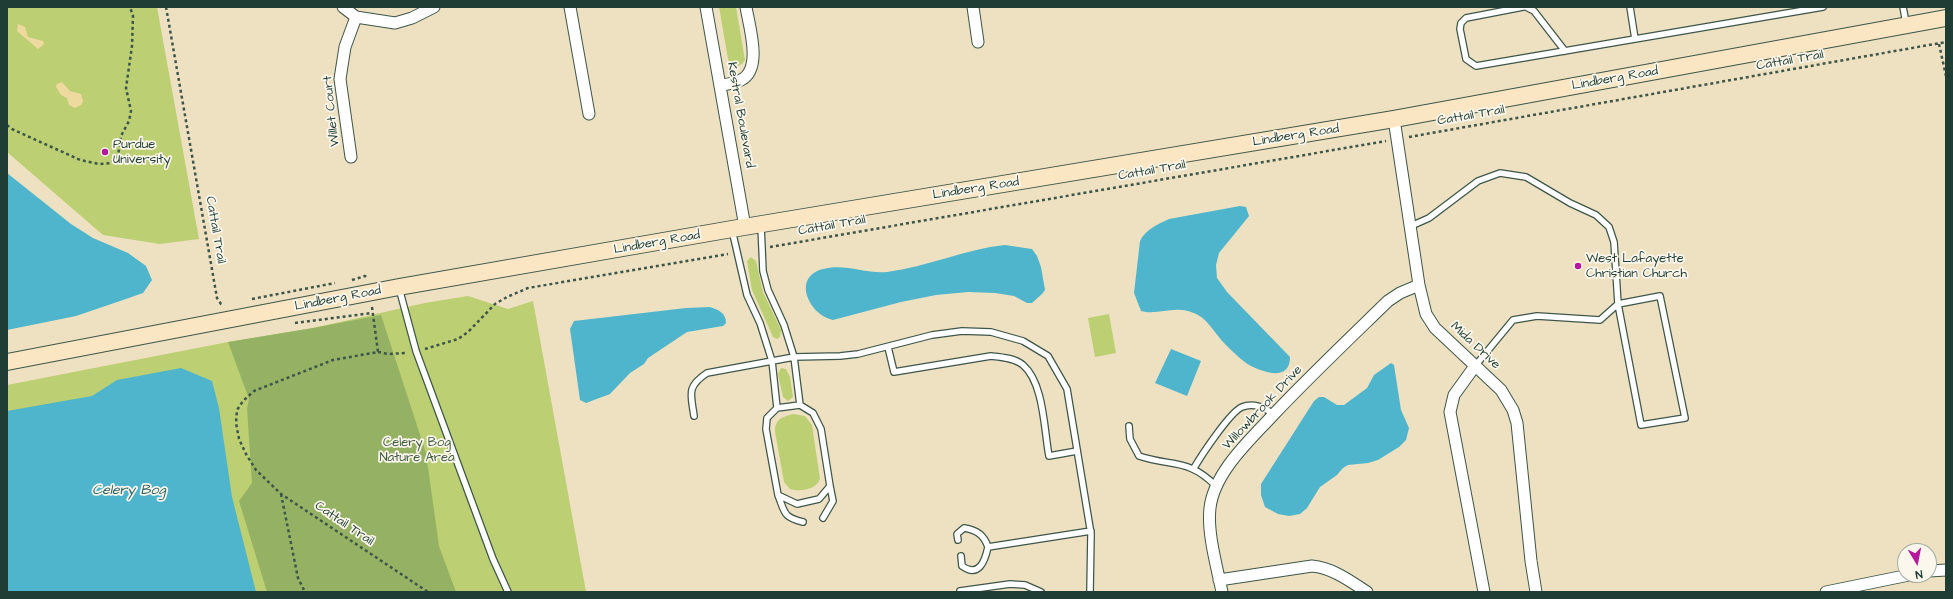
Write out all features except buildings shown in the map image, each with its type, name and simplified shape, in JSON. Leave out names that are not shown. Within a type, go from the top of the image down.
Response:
[{"type":"main road","name":"Lindberg Road","points":[[7,362],[399,287],[746,227],[1394,119],[1946,18]]},
{"type":"street","points":[[343,7],[356,17],[395,23],[412,18],[434,7]]},
{"type":"street","points":[[570,7],[589,114]]},
{"type":"street","name":"Kestral Boulevard","points":[[706,7],[746,227]]},
{"type":"street","points":[[720,86],[742,80],[751,70],[754,56],[746,7]]},
{"type":"street","points":[[972,7],[978,42]]},
{"type":"street","name":"Willet Court","points":[[351,157],[340,79],[345,47],[356,17]]},
{"type":"street","name":"Mida Drive","points":[[1394,119],[1419,285],[1426,314],[1435,328],[1508,398],[1515,417],[1530,561],[1536,592]]},
{"type":"street","name":"Willowbrook Drive","points":[[1222,592],[1213,547],[1210,508],[1216,486],[1240,451],[1299,387],[1388,301],[1400,293],[1419,285]]},
{"type":"street","points":[[1475,366],[1454,396],[1450,412],[1484,592]]},
{"type":"street","points":[[1219,580],[1312,566],[1323,567],[1334,571],[1367,592]]},
{"type":"street","points":[[1826,592],[1840,591],[1897,578]]},
{"type":"lane","points":[[1565,51],[1534,11],[1525,7],[1466,18],[1461,23],[1460,29],[1466,59],[1470,64],[1476,66],[1565,51],[1823,7]]},
{"type":"lane","points":[[1630,7],[1635,39]]},
{"type":"lane","points":[[1903,7],[1906,26]]},
{"type":"lane","points":[[1411,226],[1429,218],[1478,181],[1500,172],[1526,177],[1570,203],[1596,215],[1609,227],[1614,242],[1618,304],[1641,425],[1685,418],[1660,296],[1618,304],[1600,320],[1537,316],[1513,320],[1475,366]]},
{"type":"lane","points":[[746,227],[762,248],[764,271],[768,290],[784,325],[794,357],[800,405]]},
{"type":"lane","points":[[746,227],[737,252],[747,295],[760,323],[772,361],[777,408]]},
{"type":"lane","points":[[399,287],[416,351],[492,559],[508,592]]},
{"type":"lane","points":[[694,416],[691,390],[696,380],[707,373],[794,357],[840,356],[888,347],[932,335],[962,331],[990,332],[1023,341],[1048,356],[1067,389],[1091,531],[1090,592]]},
{"type":"lane","points":[[888,347],[894,372],[991,356],[1006,357],[1023,364],[1034,378],[1038,390],[1049,456],[1077,451]]},
{"type":"lane","points":[[803,522],[790,519],[786,515],[778,495],[766,429],[767,418],[777,408],[800,405],[813,413],[821,429],[833,501],[823,518]]},
{"type":"lane","points":[[1194,468],[1232,416],[1242,407],[1256,405],[1275,414]]},
{"type":"lane","points":[[1129,426],[1130,439],[1139,456],[1155,461],[1173,462],[1194,468],[1206,476],[1216,486]]},
{"type":"lane","points":[[778,495],[796,504],[819,499],[830,486]]},
{"type":"lane","points":[[958,540],[957,534],[964,528],[976,530],[985,539],[988,547],[986,558],[981,566],[973,570],[962,566],[961,556]]},
{"type":"lane","points":[[988,547],[1091,531]]},
{"type":"lane","points":[[960,591],[1010,584],[1024,585],[1041,592]]},
{"type":"path","points":[[7,125],[12,129],[80,160],[99,164],[111,163],[118,156],[121,136],[130,116],[126,88],[132,46],[133,16],[130,7]]},
{"type":"path","name":"Cattail Trail","points":[[166,7],[217,298],[221,304],[228,306]]},
{"type":"path","name":"Cattail Trail","points":[[762,248],[1398,139],[1946,42]]},
{"type":"path","points":[[1939,44],[1946,76]]},
{"type":"path","name":"Cattail Trail","points":[[428,592],[281,494],[256,470],[239,439],[236,423],[237,410],[243,401],[254,391],[333,360],[378,352],[397,354],[416,351],[458,339],[468,332],[495,304],[507,296],[528,288],[737,252]]},
{"type":"path","points":[[351,280],[365,276],[367,280]]},
{"type":"path","points":[[250,300],[336,282]]},
{"type":"path","points":[[372,307],[378,352]]},
{"type":"path","points":[[291,324],[372,313]]},
{"type":"path","points":[[281,494],[298,578],[305,592]]},
{"type":"green space","points":[[7,7],[157,7],[199,239],[160,244],[103,235],[7,152]]},
{"type":"green space","points":[[719,7],[736,7],[745,60],[737,67],[730,63],[728,59]]},
{"type":"green space","points":[[751,257],[756,261],[763,292],[781,330],[780,337],[777,339],[773,337],[752,290],[747,261]]},
{"type":"green space","name":"Celery Bog Nature Area","points":[[468,296],[508,309],[533,301],[586,592],[7,592],[7,385],[228,342],[313,328],[425,303]]},
{"type":"green space","points":[[1109,314],[1116,353],[1095,357],[1088,318]]},
{"type":"green space","points":[[381,315],[426,453],[439,546],[456,592],[267,592],[239,501],[252,483],[247,409],[249,399],[228,342]]},
{"type":"green space","points":[[781,368],[786,369],[790,377],[793,397],[788,401],[783,397],[778,374]]},
{"type":"green space","points":[[793,414],[805,416],[812,425],[820,479],[815,486],[803,490],[790,489],[784,482],[775,432],[776,424],[780,419]]},
{"type":"sand","points":[[18,24],[25,27],[28,37],[43,41],[44,44],[38,49],[17,31]]},
{"type":"sand","points":[[62,82],[70,91],[81,94],[83,101],[81,105],[75,108],[69,105],[67,98],[61,95],[56,87],[57,84]]},
{"type":"water","points":[[7,173],[71,224],[93,238],[128,253],[146,266],[152,280],[143,293],[76,316],[7,330]]},
{"type":"water","points":[[1240,206],[1246,207],[1249,216],[1219,253],[1216,265],[1217,278],[1227,292],[1290,357],[1289,365],[1286,370],[1281,372],[1269,373],[1248,364],[1237,356],[1206,321],[1198,315],[1182,310],[1155,312],[1141,311],[1134,293],[1140,241],[1148,231],[1156,225],[1169,219]]},
{"type":"water","points":[[1005,245],[1032,249],[1037,256],[1041,267],[1045,290],[1032,303],[1027,303],[1014,296],[995,293],[968,292],[936,295],[901,302],[833,320],[817,311],[807,295],[806,287],[808,280],[814,273],[823,269],[839,267],[871,272],[887,272],[902,270],[975,250]]},
{"type":"water","points":[[710,307],[723,314],[726,323],[723,326],[687,332],[648,358],[644,364],[630,373],[610,394],[586,403],[580,400],[570,329],[574,321],[686,308]]},
{"type":"water","points":[[1171,349],[1201,361],[1187,396],[1155,383]]},
{"type":"water","points":[[1391,363],[1394,365],[1401,410],[1409,428],[1406,440],[1399,447],[1378,460],[1368,463],[1348,465],[1343,468],[1337,475],[1320,487],[1307,508],[1300,514],[1289,516],[1278,514],[1265,507],[1261,495],[1261,484],[1314,401],[1319,397],[1324,397],[1337,405],[1344,405],[1367,388],[1374,375]]},
{"type":"water","name":"Celery Bog","points":[[181,368],[212,381],[219,408],[232,497],[256,592],[7,592],[7,411],[92,396],[117,380]]},
{"type":"place","name":"Purdue University","points":[[105,152]]},
{"type":"place","name":"West Lafayette Christian Church","points":[[1578,266]]}]
